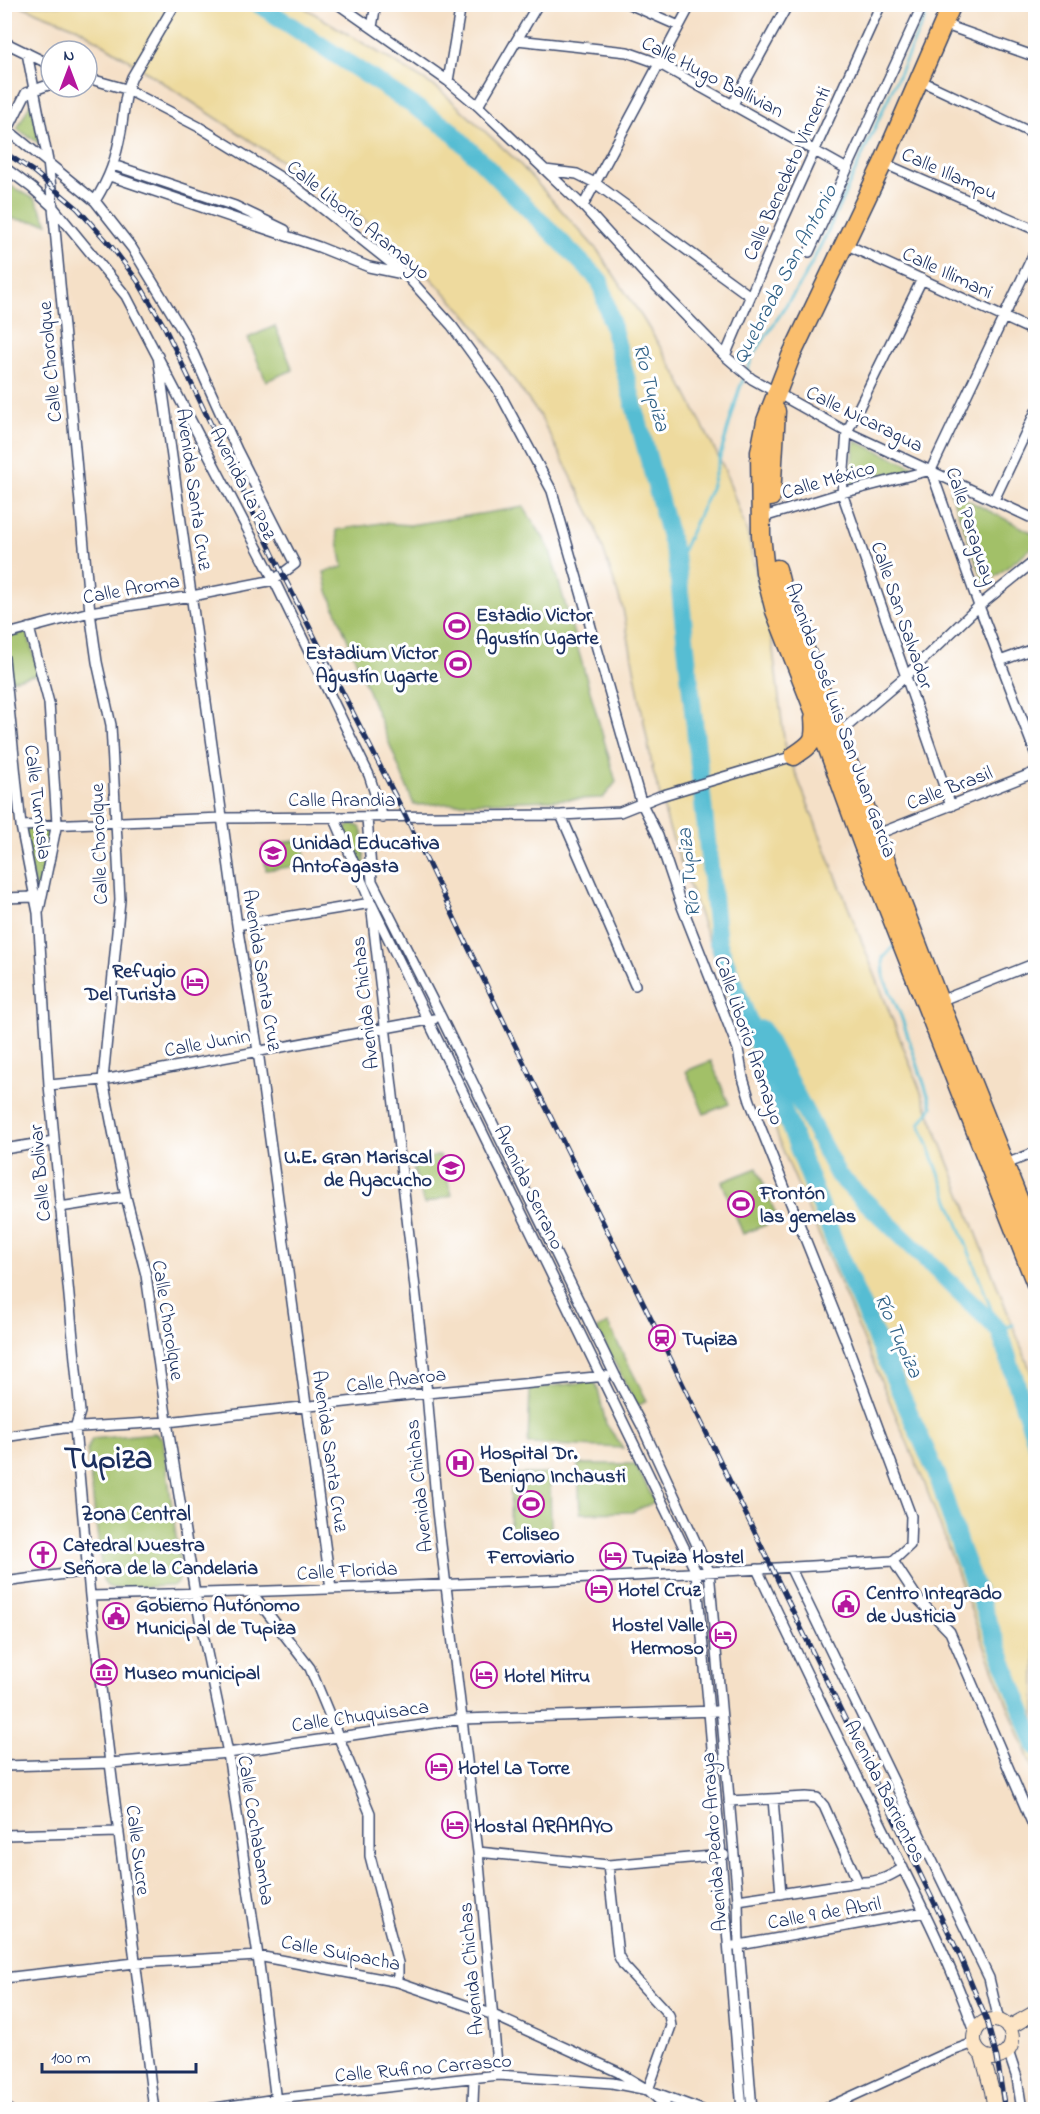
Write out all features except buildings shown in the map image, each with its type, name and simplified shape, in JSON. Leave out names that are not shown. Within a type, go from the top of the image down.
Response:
[{"type":"highway","points":[[776,394],[791,356],[883,163],[952,4]]},
{"type":"highway","name":"Avenida José Luis San Juan García","points":[[776,394],[770,515],[773,552],[782,589],[875,835],[932,1004]]},
{"type":"highway","name":"Avenida José Luis San Juan García","points":[[776,394],[762,434],[760,452],[761,535],[765,572],[775,611],[838,777],[997,1167],[1035,1284]]},
{"type":"highway","points":[[794,756],[812,744],[815,733],[813,708]]},
{"type":"highway","points":[[794,756],[818,757],[829,764],[838,777]]},
{"type":"highway","name":"Avenida José Luis San Juan García","points":[[997,1167],[1035,1243]]},
{"type":"street","points":[[95,201],[110,176],[121,132],[126,89],[175,4]]},
{"type":"street","name":"Calle Nicaragua","points":[[338,4],[448,81],[478,106],[583,206],[643,272],[725,356],[752,379],[847,432],[1035,520]]},
{"type":"street","points":[[372,27],[376,4]]},
{"type":"street","points":[[448,81],[460,4]]},
{"type":"street","points":[[478,106],[538,4]]},
{"type":"street","points":[[629,4],[679,26]]},
{"type":"street","points":[[583,206],[691,4]]},
{"type":"street","points":[[733,104],[788,4]]},
{"type":"street","name":"Calle Benedeto Vincenti","points":[[725,356],[881,4]]},
{"type":"street","points":[[809,252],[923,4]]},
{"type":"street","points":[[943,24],[1035,57]]},
{"type":"street","name":"Calle Hugo Ballivian","points":[[517,40],[627,52],[658,63],[847,169]]},
{"type":"street","points":[[4,42],[39,59]]},
{"type":"street","name":"Calle Chorolque","points":[[27,53],[48,161],[90,612],[111,725],[120,900],[103,1080],[126,1197],[146,1275],[195,1593]]},
{"type":"street","points":[[919,80],[1035,135]]},
{"type":"street","name":"Calle Liborio Aramayo","points":[[99,81],[126,89],[216,137],[293,185],[406,275],[452,326],[497,388],[552,491],[641,802],[658,836],[681,904],[738,1049],[750,1101],[844,1336],[911,1516],[910,1545],[893,1561]]},
{"type":"street","points":[[6,128],[26,93],[39,87]]},
{"type":"street","name":"Avenida La Paz","points":[[6,128],[95,201],[132,248],[185,335],[237,450],[295,564]]},
{"type":"street","name":"Calle Illampu","points":[[883,163],[1035,230]]},
{"type":"street","points":[[113,165],[235,206],[319,247]]},
{"type":"street","name":"Avenida La Paz","points":[[4,167],[33,188],[53,207],[126,296],[274,580],[369,775],[383,818]]},
{"type":"street","points":[[545,170],[577,174],[595,183],[750,296]]},
{"type":"street","points":[[110,176],[319,247],[369,267],[406,275]]},
{"type":"street","name":"Calle Illimani","points":[[844,244],[1035,332]]},
{"type":"street","name":"Calle Paraguay","points":[[1035,249],[931,470],[1035,755]]},
{"type":"street","points":[[847,432],[922,279]]},
{"type":"street","name":"Avenida Santa Cruz","points":[[158,356],[237,925],[258,1051],[308,1407],[331,1589]]},
{"type":"street","points":[[994,500],[1035,411]]},
{"type":"street","name":"Calle San Salvador","points":[[847,432],[842,493],[951,806]]},
{"type":"street","name":"Calle México","points":[[770,515],[842,493],[931,470]]},
{"type":"street","points":[[838,734],[906,676],[979,606],[1035,560]]},
{"type":"street","name":"Calle Aroma","points":[[4,635],[90,612],[274,580],[295,564]]},
{"type":"street","points":[[29,628],[49,703],[57,823],[38,913]]},
{"type":"street","points":[[1000,661],[1035,648]]},
{"type":"street","name":"Calle Tumusla","points":[[4,658],[21,826],[38,913]]},
{"type":"street","name":"Calle Arandia","points":[[21,826],[115,820],[383,818],[620,812],[641,802],[794,756]]},
{"type":"street","name":"Calle Brasil","points":[[875,835],[1035,772]]},
{"type":"street","points":[[561,815],[635,985]]},
{"type":"street","name":"Avenida Serrano","points":[[334,817],[376,901],[429,1020],[696,1572]]},
{"type":"street","name":"Avenida Serrano","points":[[367,818],[372,881],[376,901],[441,1017],[642,1426],[709,1571]]},
{"type":"street","points":[[4,898],[34,897]]},
{"type":"street","points":[[237,925],[376,901]]},
{"type":"street","name":"Avenida Chichas","points":[[376,901],[385,1029],[427,1393],[437,1511],[478,1852],[498,2075]]},
{"type":"street","name":"Calle Bolivar","points":[[38,913],[49,1085],[80,1412],[75,1428],[88,1571]]},
{"type":"street","points":[[932,1004],[1035,963]]},
{"type":"street","name":"Calle Junin","points":[[49,1085],[103,1080],[441,1017]]},
{"type":"street","points":[[4,1149],[54,1142]]},
{"type":"street","points":[[997,1167],[1035,1152]]},
{"type":"street","points":[[60,1207],[126,1197]]},
{"type":"street","name":"Calle Avaroa","points":[[4,1437],[64,1428],[167,1422],[615,1375]]},
{"type":"street","points":[[893,1561],[918,1599],[950,1632],[1035,1832]]},
{"type":"street","name":"Calle Florida","points":[[90,1596],[252,1593],[790,1568],[893,1561]]},
{"type":"street","name":"Avenida Barrientos","points":[[790,1568],[989,1978],[1004,2025]]},
{"type":"street","name":"Avenida Barrientos","points":[[757,1569],[802,1666],[925,1912],[961,1990],[992,2091],[995,2109]]},
{"type":"street","points":[[4,1582],[88,1571]]},
{"type":"street","name":"Calle Sucre","points":[[88,1571],[154,2109]]},
{"type":"street","name":"Avenida Pedro Arraya","points":[[709,1571],[732,1854],[738,1900],[734,1946],[742,2109]]},
{"type":"street","name":"Avenida Pedro Arraya","points":[[696,1572],[710,1712],[720,1855],[734,1946],[752,2109]]},
{"type":"street","name":"Calle Cochabamba","points":[[195,1593],[228,1753],[258,1956],[277,2109]]},
{"type":"street","points":[[252,1593],[310,1668],[370,1813],[370,1856],[398,1963],[398,1982]]},
{"type":"street","name":"Calle Chuquisaca","points":[[4,1766],[110,1762],[228,1753],[463,1719],[721,1711]]},
{"type":"street","points":[[729,1801],[817,1798],[824,1806],[858,1882]]},
{"type":"street","points":[[773,1799],[781,1894]]},
{"type":"street","points":[[4,1836],[119,1832]]},
{"type":"street","points":[[478,1852],[608,1865],[732,1854]]},
{"type":"street","points":[[608,1865],[618,1955],[624,1966],[669,2015],[671,2026],[648,2090]]},
{"type":"street","points":[[738,1900],[858,1882],[877,1882],[885,1880],[903,1868]]},
{"type":"street","name":"Calle 9 de Abril","points":[[734,1946],[925,1912]]},
{"type":"street","name":"Calle Suipacha","points":[[4,1978],[135,1963],[258,1956],[398,1982],[492,2014],[618,2072],[648,2090],[670,2109]]},
{"type":"street","points":[[1004,2025],[1035,2012]]},
{"type":"street","points":[[993,2020],[1004,2025],[1012,2041],[1008,2051],[992,2059],[977,2044],[982,2023],[993,2020]]},
{"type":"street","points":[[822,2109],[949,2052],[977,2044]]},
{"type":"street","points":[[1008,2051],[1017,2078],[1022,2109]]},
{"type":"street","name":"Calle Rufino Carrasco","points":[[202,2109],[498,2075],[612,2083],[648,2090]]},
{"type":"street","points":[[468,2109],[473,2103],[474,2078]]},
{"type":"street","name":"Calle Suipacha","points":[[648,2090],[702,2109]]},
{"type":"street","points":[[4,2104],[9,2109]]},
{"type":"green space","points":[[31,102],[40,144],[17,129]]},
{"type":"green space","points":[[5,183],[35,199],[48,223],[5,218]]},
{"type":"green space","points":[[275,326],[293,370],[266,381],[248,338]]},
{"type":"green space","points":[[855,441],[919,469],[850,485]]},
{"type":"green space","points":[[950,491],[1035,534],[1035,545],[985,585]]},
{"type":"green space","name":"Estadio Victor Agustín Ugarte","points":[[524,507],[550,551],[616,782],[603,798],[414,805],[328,591],[324,572],[343,567],[336,530],[381,523],[410,525]]},
{"type":"green space","points":[[27,631],[39,674],[11,680],[5,639]]},
{"type":"green space","points":[[353,824],[360,827],[363,834],[365,873],[345,836],[347,827]]},
{"type":"green space","points":[[53,827],[37,903],[24,829]]},
{"type":"green space","points":[[303,840],[306,865],[266,870],[263,845]]},
{"type":"green space","points":[[711,1061],[729,1104],[704,1114],[686,1071]]},
{"type":"green space","points":[[440,1155],[452,1195],[424,1204],[412,1163]]},
{"type":"green space","points":[[757,1168],[778,1220],[743,1234],[722,1182]]},
{"type":"green space","points":[[608,1324],[647,1401],[637,1406],[597,1329]]},
{"type":"green space","points":[[594,1381],[606,1424],[623,1448],[528,1444],[530,1389]]},
{"type":"green space","points":[[155,1433],[163,1439],[181,1574],[178,1582],[172,1586],[112,1588],[103,1581],[87,1450],[92,1439]]},
{"type":"green space","points":[[578,1464],[635,1464],[655,1502],[632,1512],[580,1513]]},
{"type":"green space","name":"Coliseo Ferroviario","points":[[511,1474],[550,1474],[551,1533],[510,1533]]},
{"type":"sand","points":[[19,5],[300,5],[439,89],[517,161],[598,251],[676,373],[724,468],[747,532],[772,642],[785,746],[1035,1382],[1035,1775],[924,1482],[782,1148],[670,831],[653,771],[623,609],[593,519],[540,416],[470,319],[403,249],[313,182],[99,41],[99,39],[78,28]]},
{"type":"waterway","name":"Río Tupiza","points":[[258,4],[449,129],[600,281],[677,563],[718,942],[844,1266],[938,1477],[961,1550],[1036,1747]]},
{"type":"waterway","name":"Quebrada San Antonio","points":[[677,563],[711,488],[739,390],[753,356],[804,278],[826,235],[931,4]]},
{"type":"waterway","points":[[894,946],[883,958],[884,978],[901,1016],[932,1107],[920,1124],[999,1330],[1013,1325]]},
{"type":"waterway","name":"Río Tupiza","points":[[762,1029],[838,1175],[999,1330],[1036,1443]]},
{"type":"railway","points":[[4,152],[33,171],[77,208],[137,280],[164,326],[283,575],[406,817],[959,1954],[987,2021],[997,2058],[1005,2110]]},
{"type":"place","name":"Estadio Victor Agustín Ugarte","points":[[457,626]]},
{"type":"place","name":"Estadium Víctor Agustín Ugarte","points":[[458,664]]},
{"type":"place","name":"Unidad Educativa Antofagasta","points":[[273,853]]},
{"type":"place","name":"Refugio Del Turista","points":[[195,982]]},
{"type":"place","name":"U.E. Gran Mariscal de Ayacucho","points":[[451,1168]]},
{"type":"place","name":"Frontón las gemelas","points":[[741,1204]]},
{"type":"place","name":"Tupiza","points":[[662,1338]]},
{"type":"place","name":"Hospital Dr. Benigno Inchausti","points":[[460,1463]]},
{"type":"place","name":"Coliseo Ferroviario","points":[[531,1504]]},
{"type":"place","name":"Catedral Nuestra Señora de la Candelaria","points":[[43,1555]]},
{"type":"place","name":"Tupiza Hostel","points":[[613,1556]]},
{"type":"place","name":"Hotel Cruz","points":[[599,1589]]},
{"type":"place","name":"Centro Integrado de Justicia","points":[[846,1604]]},
{"type":"place","name":"Gobierno Autónomo Municipal de Tupiza","points":[[116,1616]]},
{"type":"place","name":"Hostel Valle Hermoso","points":[[723,1635]]},
{"type":"place","name":"Museo municipal","points":[[104,1672]]},
{"type":"place","name":"Hotel Mitru","points":[[484,1675]]},
{"type":"place","name":"Hotel La Torre","points":[[439,1767]]},
{"type":"place","name":"Hostal ARAMAYO","points":[[455,1825]]},
{"type":"district","name":"Tupiza","points":[[108,1457]]},
{"type":"district","name":"Zona Central","points":[[136,1513]]}]
